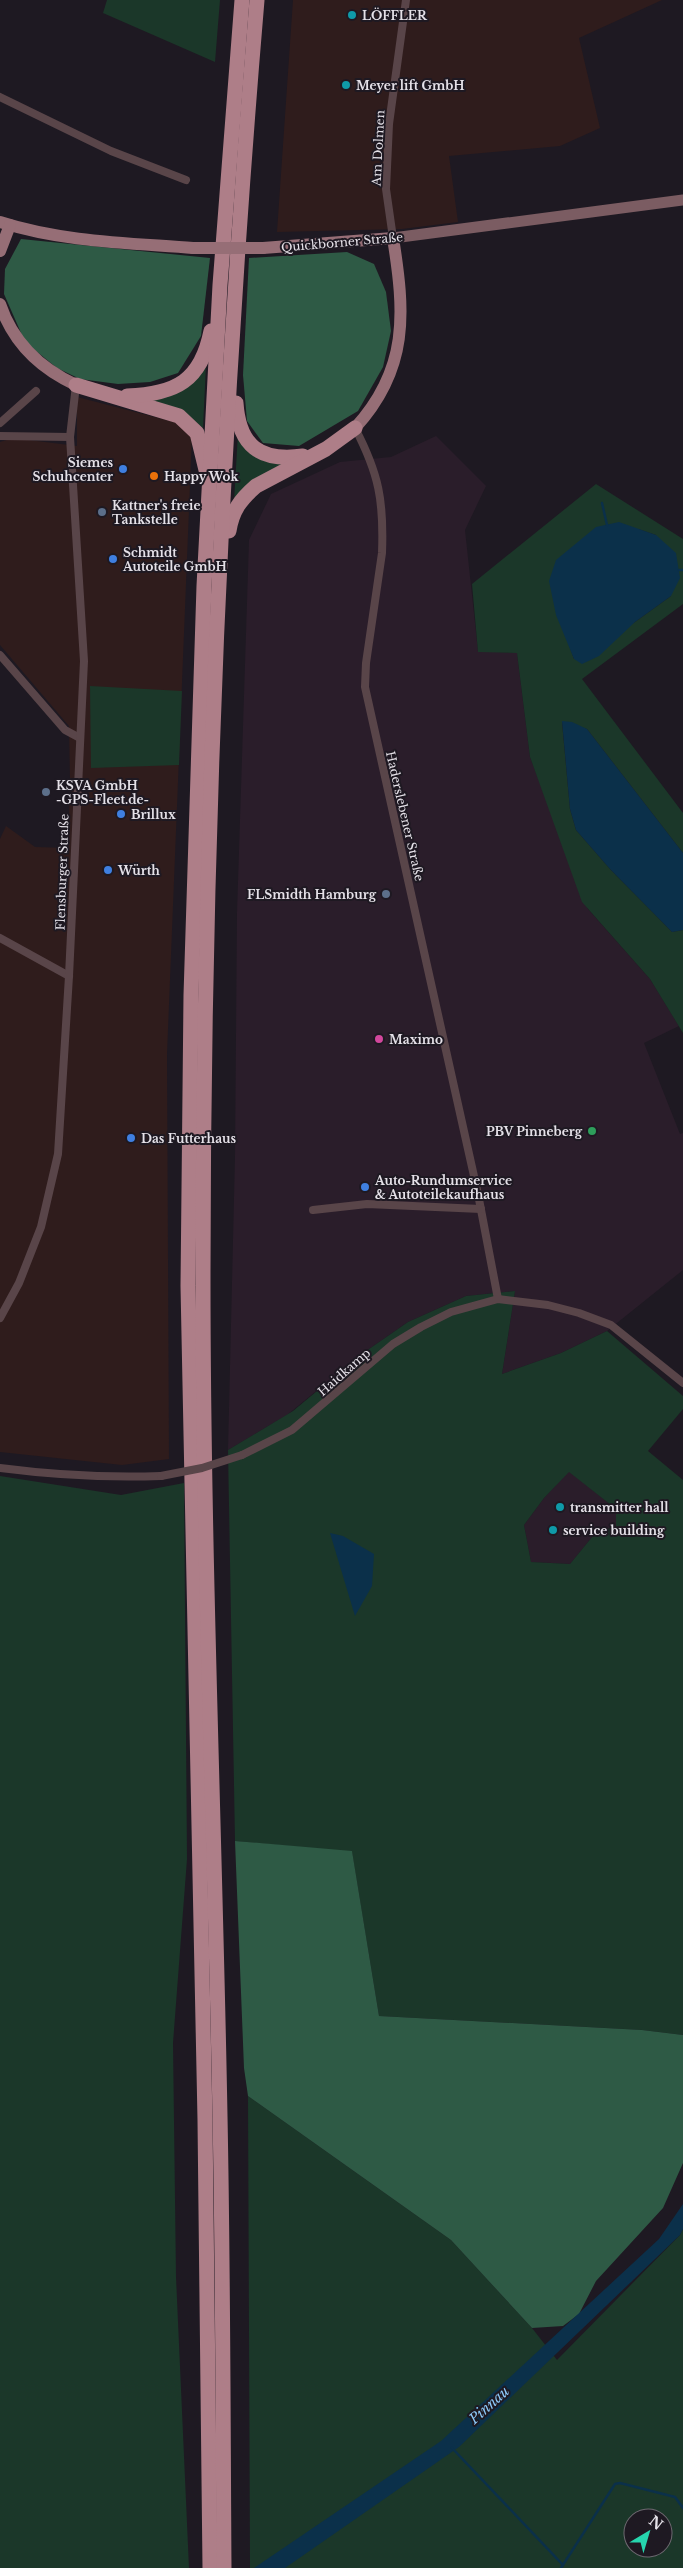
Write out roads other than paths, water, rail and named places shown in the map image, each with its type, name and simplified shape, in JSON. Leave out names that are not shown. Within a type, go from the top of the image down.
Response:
[{"type":"highway","points":[[210,2568],[205,2120],[188,1286],[195,835],[220,285],[242,0]]},
{"type":"highway","points":[[224,2568],[220,2119],[208,1662],[203,1280],[206,971],[218,590],[231,351],[257,0]]},
{"type":"highway","points":[[116,396],[150,395],[172,388],[193,375],[207,349],[220,285]]},
{"type":"highway","points":[[231,351],[238,425],[251,446],[267,455],[286,458],[315,454]]},
{"type":"highway","points":[[76,385],[179,416],[190,424],[197,433],[210,483]]},
{"type":"highway","points":[[218,590],[232,514],[238,504],[256,486],[340,440],[355,428]]},
{"type":"main road","name":"Quickborner Straße","points":[[5,224],[89,240],[193,248],[262,248],[393,238],[683,200]]},
{"type":"main road","points":[[0,250],[5,224]]},
{"type":"main road","points":[[355,428],[383,390],[398,352],[402,313],[393,238]]},
{"type":"main road","points":[[0,304],[6,322],[25,349],[52,373],[76,385]]},
{"type":"street","name":"Am Dolmen","points":[[393,238],[386,189],[389,124],[406,0]]},
{"type":"street","points":[[0,97],[111,151],[186,180]]},
{"type":"street","name":"Flensburger Straße","points":[[0,1318],[19,1283],[41,1227],[58,1154],[69,976],[78,737],[84,661],[70,437],[76,385]]},
{"type":"street","points":[[0,423],[36,391]]},
{"type":"street","name":"Haderslebener Straße","points":[[355,428],[370,457],[378,481],[383,535],[382,558],[366,663],[365,687],[481,1209],[498,1299]]},
{"type":"street","points":[[0,436],[70,437]]},
{"type":"street","points":[[0,655],[65,730],[78,737]]},
{"type":"street","points":[[0,938],[69,976]]},
{"type":"street","points":[[313,1210],[367,1204],[481,1209]]},
{"type":"street","name":"Haidkamp","points":[[0,1468],[54,1475],[100,1477],[161,1476],[212,1466],[242,1455],[292,1430],[393,1344],[421,1327],[451,1312],[498,1299],[548,1305],[579,1313],[611,1326],[683,1384]]},
{"type":"water","points":[[619,522],[656,535],[676,553],[680,578],[671,596],[635,622],[599,656],[582,664],[574,659],[556,615],[549,581],[556,560],[596,527]]},
{"type":"water","points":[[562,721],[572,722],[587,729],[683,853],[683,930],[672,932],[610,869],[576,830],[570,809]]},
{"type":"water","points":[[330,1533],[343,1536],[374,1554],[372,1586],[355,1616]]},
{"type":"water","name":"Pinnau","points":[[683,2204],[683,2229],[680,2235],[459,2447],[285,2568],[254,2568],[441,2441],[659,2239]]},
{"type":"waterway","points":[[602,503],[607,525]]},
{"type":"waterway","points":[[452,2448],[563,2565]]},
{"type":"waterway","points":[[561,2568],[615,2484],[620,2483],[675,2497],[683,2508]]},
{"type":"place","name":"LÖFFLER","points":[[352,15]]},
{"type":"place","name":"Meyer lift GmbH","points":[[346,85]]},
{"type":"place","name":"Siemes Schuhcenter","points":[[123,469]]},
{"type":"place","name":"Happy Wok","points":[[154,476]]},
{"type":"place","name":"Kattner's freie Tankstelle","points":[[102,512]]},
{"type":"place","name":"Schmidt Autoteile GmbH","points":[[113,559]]},
{"type":"place","name":"KSVA GmbH -GPS-Fleet.de-","points":[[46,792]]},
{"type":"place","name":"Brillux","points":[[121,814]]},
{"type":"place","name":"Würth","points":[[108,870]]},
{"type":"place","name":"FLSmidth Hamburg","points":[[386,894]]},
{"type":"place","name":"Maximo","points":[[379,1039]]},
{"type":"place","name":"PBV Pinneberg","points":[[592,1131]]},
{"type":"place","name":"Das Futterhaus","points":[[131,1138]]},
{"type":"place","name":"Auto-Rundumservice & Autoteilekaufhaus","points":[[365,1187]]},
{"type":"place","name":"transmitter hall","points":[[560,1507]]},
{"type":"place","name":"service building","points":[[553,1530]]}]
